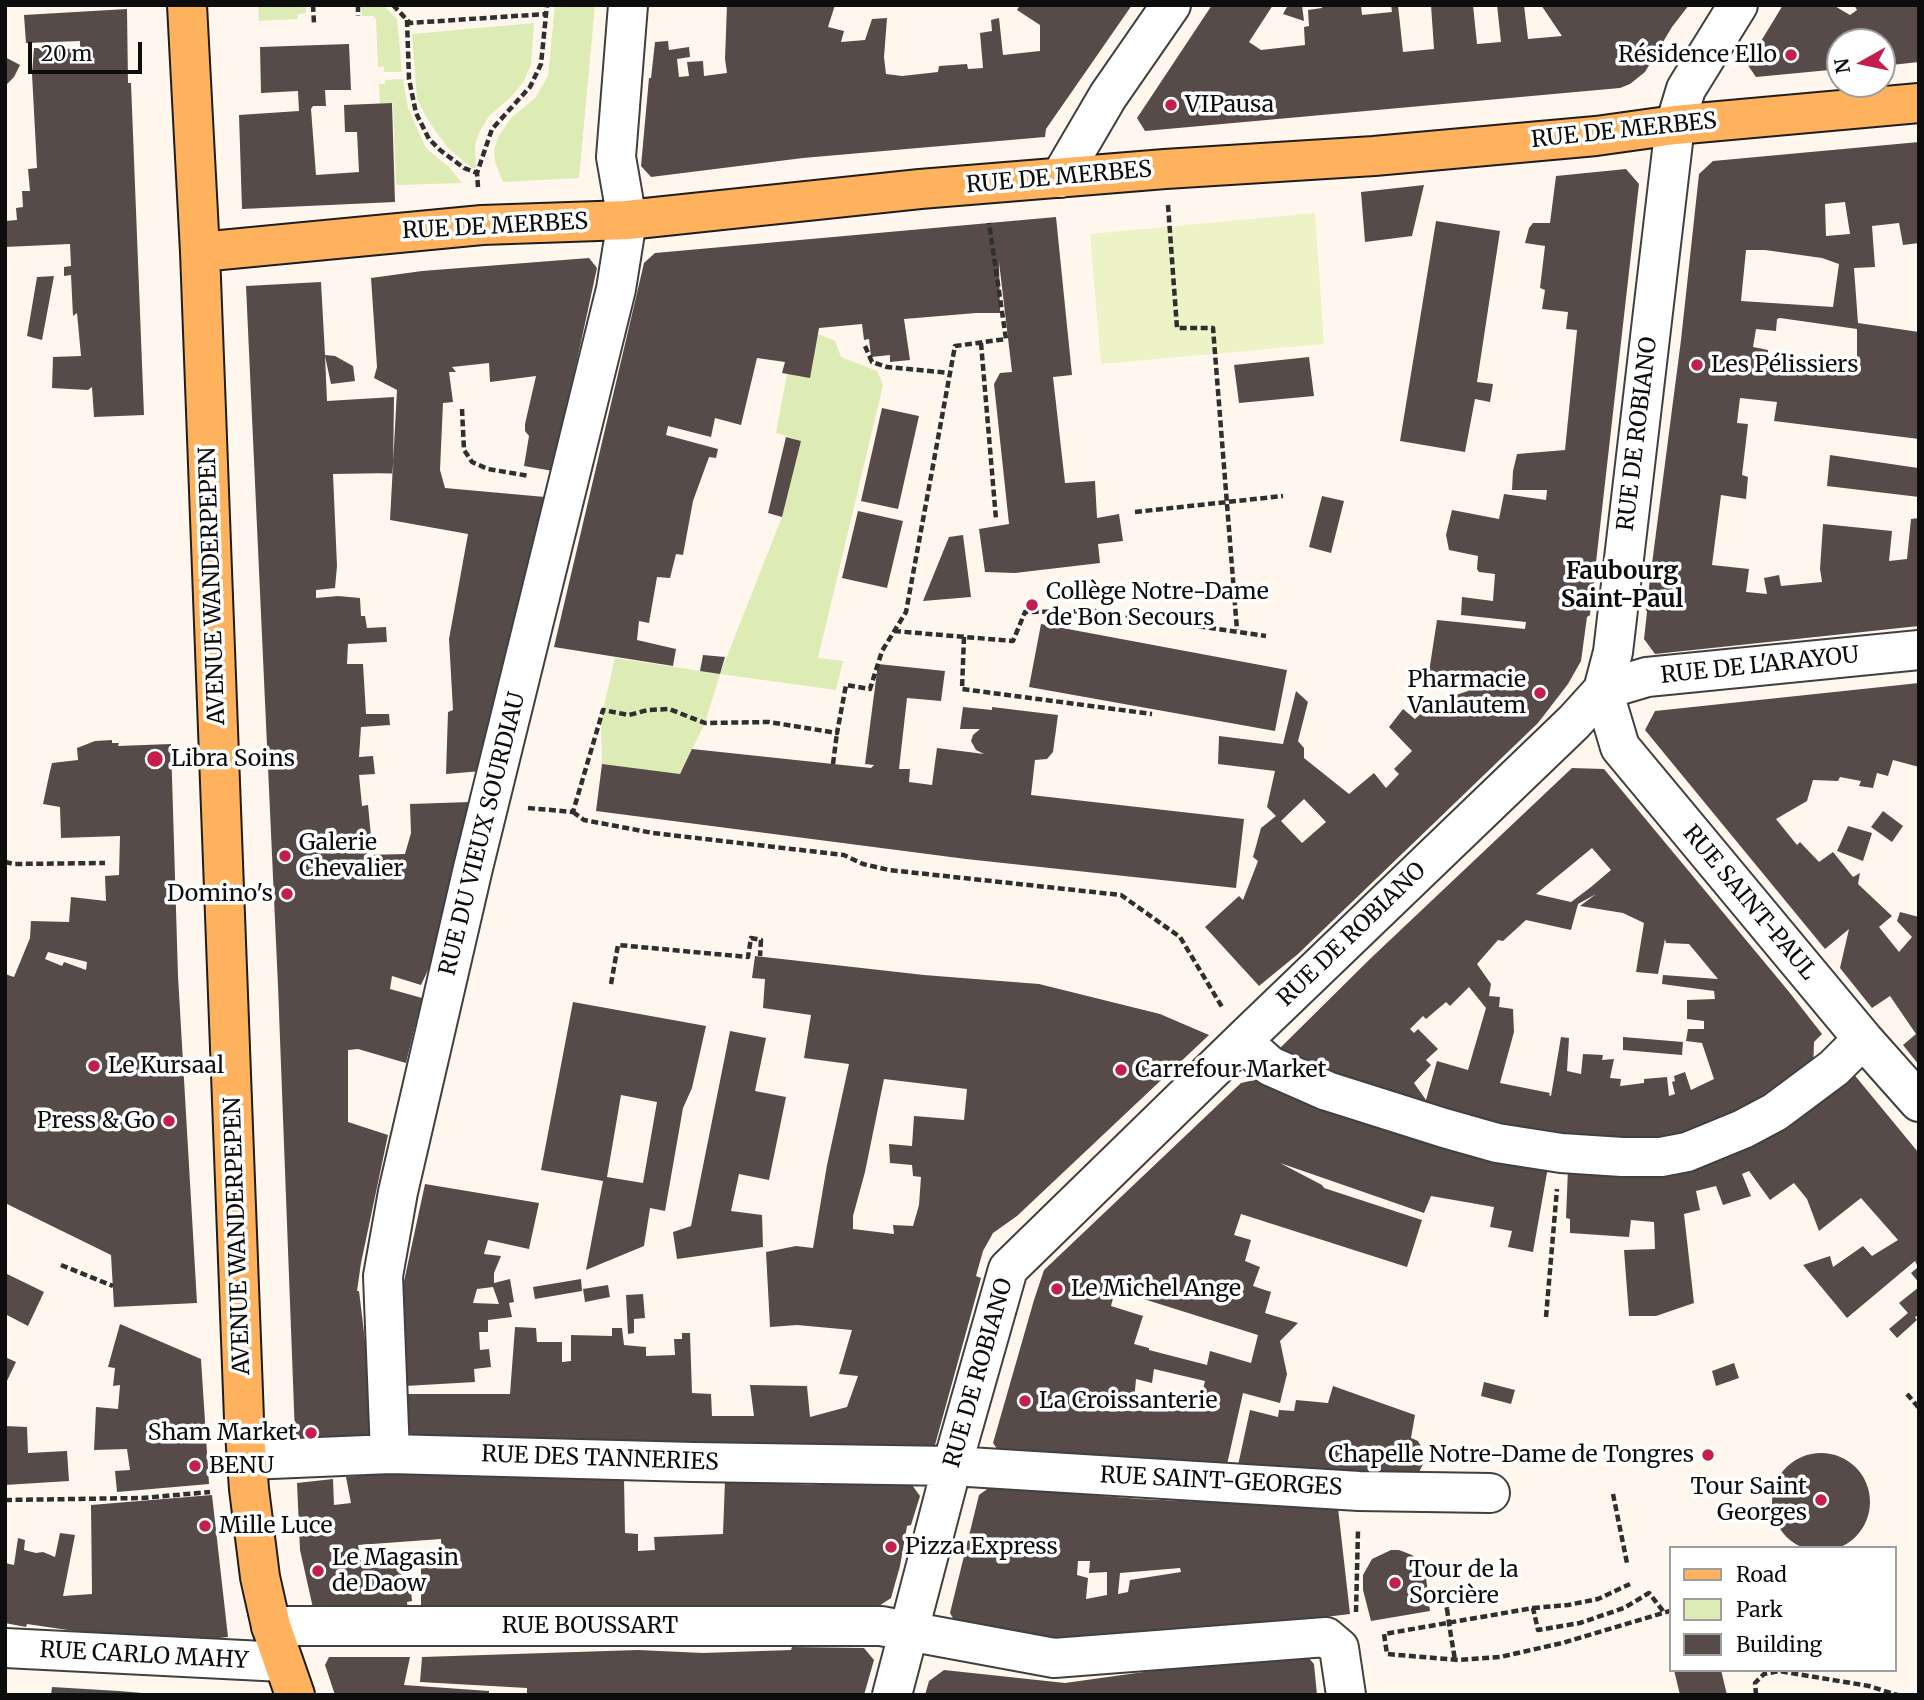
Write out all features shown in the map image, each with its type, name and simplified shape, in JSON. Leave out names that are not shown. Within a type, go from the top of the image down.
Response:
[{"type":"main road","name":"AVENUE WANDERPEPEN","points":[[187,5],[200,252],[248,1475],[260,1577],[271,1626],[289,1678]]},
{"type":"main road","name":"RUE DE MERBES","points":[[200,252],[482,225],[626,220],[920,189],[1165,169],[1374,156],[1919,103]]},
{"type":"street","name":"RUE DU VIEUX SOURDIAU","points":[[390,1454],[383,1276],[398,1192],[489,804],[616,289],[626,220],[616,156],[628,5]]},
{"type":"street","points":[[1060,178],[1108,96],[1171,5]]},
{"type":"street","name":"RUE DE ROBIANO","points":[[892,1695],[952,1466],[1008,1269],[1603,691],[1613,652],[1675,125],[1686,89],[1738,5]]},
{"type":"street","name":"RUE DE L'ARAYOU","points":[[1603,691],[1647,677],[1919,650]]},
{"type":"street","name":"RUE SAINT-PAUL","points":[[1603,691],[1620,747],[1863,1039],[1919,1102]]},
{"type":"street","points":[[1242,1041],[1270,1066],[1328,1091],[1497,1143],[1561,1153],[1661,1157],[1709,1144],[1775,1112],[1834,1068],[1863,1039]]},
{"type":"street","name":"RUE DES TANNERIES","points":[[248,1475],[390,1454],[952,1466]]},
{"type":"street","name":"RUE SAINT-GEORGES","points":[[952,1466],[1359,1490],[1490,1493]]},
{"type":"street","name":"RUE BOUSSART","points":[[271,1626],[881,1626],[1054,1658],[1326,1637],[1339,1648]]},
{"type":"street","name":"RUE CARLO MAHY","points":[[5,1648],[289,1678]]},
{"type":"street","points":[[1339,1648],[1346,1695]]},
{"type":"path","points":[[313,5],[314,24]]},
{"type":"path","points":[[358,5],[358,16]]},
{"type":"path","points":[[393,5],[410,23],[546,13]]},
{"type":"path","points":[[407,20],[409,79],[421,122],[429,139],[440,150],[464,168],[477,173],[492,129],[530,87],[541,64],[547,5]]},
{"type":"path","points":[[1165,169],[1177,328],[1213,328],[1237,630]]},
{"type":"path","points":[[832,764],[846,685],[870,689],[882,651],[906,612],[955,346],[1006,339],[988,216]]},
{"type":"path","points":[[981,343],[996,519]]},
{"type":"path","points":[[864,346],[872,362],[880,365],[950,373]]},
{"type":"path","points":[[462,409],[464,450],[472,462],[488,469],[569,484]]},
{"type":"path","points":[[1135,512],[1283,496]]},
{"type":"path","points":[[894,631],[1013,641],[1025,612],[1094,611],[1266,636]]},
{"type":"path","points":[[964,637],[962,689],[1152,713]]},
{"type":"path","points":[[573,812],[603,710],[629,715],[648,710],[669,709],[705,723],[769,722],[837,733]]},
{"type":"path","points":[[489,804],[573,812],[584,820],[653,833],[844,855],[863,864],[888,870],[1121,895],[1180,937],[1242,1041]]},
{"type":"path","points":[[5,862],[105,863]]},
{"type":"path","points":[[611,984],[618,945],[748,957],[751,939],[761,940],[760,956]]},
{"type":"path","points":[[1546,1317],[1561,1153]]},
{"type":"path","points":[[61,1265],[113,1286]]},
{"type":"path","points":[[1907,1394],[1919,1408]]},
{"type":"path","points":[[5,1500],[142,1498],[248,1475]]},
{"type":"path","points":[[1339,1648],[1354,1646],[1359,1490]]},
{"type":"path","points":[[1613,1494],[1627,1563]]},
{"type":"path","points":[[1630,1584],[1598,1599],[1384,1634],[1387,1654],[1455,1660],[1500,1657],[1562,1643],[1668,1611]]},
{"type":"path","points":[[1533,1608],[1538,1630],[1580,1623],[1624,1608],[1649,1593],[1663,1611]]},
{"type":"path","points":[[1444,1597],[1455,1660]]},
{"type":"path","points":[[1756,1695],[1755,1683],[1764,1674],[1774,1672]]},
{"type":"path","points":[[1785,1672],[1869,1686],[1897,1695]]},
{"type":"green space","points":[[258,5],[306,5],[306,13],[298,14],[298,19],[259,21]]},
{"type":"green space","points":[[361,5],[383,5],[397,19],[402,72],[384,72],[384,66],[378,67],[376,19],[373,16],[362,16]]},
{"type":"green space","points":[[555,5],[595,5],[579,178],[503,182],[495,162],[494,150],[498,137],[511,118],[535,98],[548,76]]},
{"type":"green space","points":[[534,23],[531,65],[524,81],[511,97],[489,116],[479,133],[475,145],[476,168],[472,168],[448,148],[429,122],[417,99],[412,34]]},
{"type":"green space","points":[[403,79],[408,108],[426,148],[450,168],[462,183],[396,185],[393,103],[380,103],[379,84],[385,84],[385,80]]},
{"type":"green space","points":[[1315,213],[1324,344],[1101,364],[1090,234]]},
{"type":"green space","points":[[818,334],[835,341],[841,357],[877,371],[883,385],[818,658],[843,661],[836,690],[720,674],[782,517],[801,441],[776,433],[787,374]]},
{"type":"green space","points":[[615,658],[720,674],[705,723],[680,774],[602,764],[601,719]]},
{"type":"building","points":[[727,5],[835,5],[828,27],[844,31],[841,42],[865,40],[872,19],[887,18],[884,57],[886,74],[902,76],[938,72],[939,66],[967,64],[968,69],[983,68],[980,33],[992,31],[991,20],[999,18],[1003,55],[1040,51],[1040,25],[1017,10],[1020,5],[1132,5],[1046,129],[1045,137],[803,158],[651,177],[641,166],[655,42],[668,41],[669,50],[689,47],[690,57],[677,59],[679,77],[689,76],[687,62],[703,61],[704,76],[727,73]]},
{"type":"building","points":[[1212,5],[1273,5],[1249,42],[1261,50],[1305,45],[1304,27],[1309,26],[1308,10],[1322,8],[1322,5],[1361,5],[1362,15],[1392,12],[1391,5],[1398,5],[1403,52],[1434,49],[1431,5],[1473,5],[1477,44],[1501,42],[1497,5],[1524,5],[1528,39],[1562,36],[1541,5],[1689,5],[1672,27],[1645,72],[1620,88],[1145,131],[1137,118]]},
{"type":"building","points":[[1288,5],[1302,5],[1304,21],[1283,14]]},
{"type":"building","points":[[1783,5],[1833,5],[1850,15],[1857,10],[1854,5],[1919,5],[1919,62],[1896,64],[1896,28],[1826,28],[1826,70],[1756,77],[1747,64]]},
{"type":"building","points":[[127,9],[144,415],[94,417],[92,387],[88,390],[52,388],[53,357],[81,356],[77,313],[73,316],[71,275],[64,276],[64,267],[71,266],[70,244],[5,247],[5,221],[17,220],[16,208],[23,207],[22,191],[30,191],[28,169],[37,168],[32,74],[34,48],[80,49],[80,41],[26,43],[24,15]]},
{"type":"building","points":[[349,44],[351,90],[325,90],[326,106],[313,106],[311,109],[316,175],[359,172],[357,132],[345,132],[344,105],[392,103],[395,202],[242,209],[239,115],[299,111],[298,91],[261,93],[260,47]]},
{"type":"building","points":[[5,57],[20,65],[5,86]]},
{"type":"building","points":[[1919,142],[1919,243],[1903,245],[1899,223],[1872,226],[1875,267],[1854,268],[1858,323],[1919,332],[1919,439],[1774,421],[1777,402],[1740,398],[1737,423],[1748,424],[1742,475],[1748,477],[1746,499],[1721,495],[1712,565],[1749,569],[1746,592],[1767,594],[1764,578],[1779,575],[1781,586],[1822,582],[1820,569],[1823,524],[1892,531],[1889,561],[1907,559],[1911,519],[1919,518],[1919,626],[1655,654],[1644,639],[1699,174],[1713,161]],"holes":[[[1845,202],[1850,234],[1826,236],[1825,204]],[[1746,250],[1822,258],[1839,264],[1833,307],[1741,301]],[[1777,319],[1857,329],[1857,371],[1768,357],[1768,350],[1753,347],[1756,329],[1776,331]]]},
{"type":"building","points":[[1626,169],[1639,184],[1590,615],[1587,617],[1581,661],[1568,684],[1538,723],[1298,954],[1259,986],[1205,927],[1239,896],[1243,900],[1258,861],[1253,857],[1261,828],[1276,816],[1267,807],[1275,771],[1218,764],[1219,736],[1283,744],[1296,691],[1308,702],[1298,741],[1304,748],[1304,758],[1349,794],[1374,773],[1386,788],[1399,774],[1394,769],[1412,751],[1389,727],[1403,709],[1415,719],[1432,702],[1439,708],[1449,707],[1456,695],[1468,691],[1469,678],[1429,672],[1437,620],[1525,629],[1526,622],[1461,615],[1462,597],[1493,601],[1495,574],[1479,572],[1478,556],[1449,550],[1446,535],[1452,510],[1499,519],[1504,494],[1546,500],[1547,490],[1512,490],[1517,454],[1565,450],[1577,330],[1566,329],[1568,312],[1542,309],[1545,290],[1540,288],[1545,246],[1525,243],[1533,223],[1550,223],[1556,176]],"holes":[[[1304,799],[1326,822],[1302,843],[1281,821]]]},
{"type":"building","points":[[1424,185],[1412,236],[1365,242],[1361,192]]},
{"type":"building","points":[[1056,217],[1072,375],[1053,377],[1065,483],[1095,481],[1097,518],[1119,514],[1123,541],[1098,544],[1100,563],[1015,573],[985,572],[979,529],[1009,524],[994,384],[1000,373],[1012,372],[999,262],[1000,313],[904,319],[910,360],[890,362],[890,355],[871,357],[869,339],[864,340],[862,324],[819,328],[810,378],[782,373],[785,362],[757,358],[741,425],[715,418],[711,437],[668,426],[666,435],[718,449],[716,458],[709,457],[693,501],[683,555],[676,554],[670,578],[657,577],[649,623],[639,621],[637,640],[676,649],[673,666],[554,647],[644,263],[655,253]]},
{"type":"building","points":[[1436,221],[1500,231],[1477,382],[1493,384],[1490,402],[1475,399],[1465,452],[1400,441]]},
{"type":"building","points":[[589,258],[597,268],[553,471],[524,466],[529,436],[525,431],[525,424],[536,376],[490,382],[489,363],[452,367],[456,372],[449,372],[453,402],[443,403],[440,470],[445,488],[545,497],[482,771],[446,774],[448,712],[453,710],[449,639],[468,534],[390,520],[397,390],[374,378],[377,367],[371,278],[422,271]]},
{"type":"building","points":[[54,276],[42,340],[27,336],[37,277]]},
{"type":"building","points":[[321,282],[325,355],[335,356],[353,366],[355,381],[331,384],[325,356],[327,401],[394,397],[393,473],[333,474],[337,566],[335,588],[316,590],[316,598],[360,598],[361,616],[365,616],[367,628],[386,627],[387,642],[348,644],[347,664],[363,664],[366,714],[389,714],[390,725],[361,727],[359,757],[373,756],[375,774],[359,775],[362,806],[368,805],[371,836],[356,836],[354,850],[366,850],[367,855],[405,854],[411,833],[410,804],[470,802],[429,968],[421,985],[392,976],[390,989],[422,998],[406,1063],[358,1049],[348,1050],[348,1122],[388,1135],[357,1291],[376,1431],[367,1441],[307,1445],[295,1435],[278,986],[246,286]]},
{"type":"building","points":[[1309,357],[1314,396],[1239,403],[1234,365]]},
{"type":"building","points":[[882,408],[919,416],[898,509],[861,501]]},
{"type":"building","points":[[786,437],[801,441],[782,517],[768,513]]},
{"type":"building","points":[[1830,455],[1918,468],[1919,497],[1827,486]]},
{"type":"building","points":[[1322,496],[1344,501],[1331,553],[1309,547]]},
{"type":"building","points":[[858,511],[903,521],[887,588],[842,578]]},
{"type":"building","points":[[963,535],[971,597],[923,601],[949,537]]},
{"type":"building","points":[[1041,624],[1287,670],[1275,731],[1029,687]]},
{"type":"building","points":[[703,655],[725,657],[720,674],[700,671]]},
{"type":"building","points":[[878,664],[945,671],[941,701],[907,698],[899,769],[910,769],[909,782],[932,785],[937,748],[984,754],[976,750],[971,741],[980,729],[960,729],[963,707],[992,710],[992,707],[1058,715],[1053,752],[1047,759],[1035,760],[1031,795],[1244,819],[1236,888],[966,859],[596,811],[602,764],[680,774],[692,749],[871,768],[874,765],[865,764]]},
{"type":"building","points":[[1919,683],[1919,767],[1893,760],[1888,776],[1877,773],[1873,788],[1859,786],[1861,781],[1840,777],[1838,781],[1813,780],[1807,801],[1776,819],[1797,845],[1800,842],[1819,862],[1833,852],[1853,877],[1860,873],[1858,884],[1892,916],[1879,927],[1899,952],[1912,937],[1897,921],[1900,912],[1919,917],[1919,1065],[1903,1045],[1916,1034],[1890,996],[1872,1008],[1840,968],[1849,929],[1825,949],[1645,730],[1655,711]]},
{"type":"building","points":[[112,740],[112,743],[119,743],[118,746],[171,744],[178,976],[197,1303],[114,1307],[111,1255],[5,1203],[5,974],[14,977],[30,938],[31,921],[69,922],[71,897],[106,901],[105,876],[119,875],[120,836],[61,838],[60,807],[43,804],[52,763],[78,760],[77,748],[95,741]],"holes":[[[48,952],[87,962],[86,970],[64,962],[62,966],[45,959]]]},
{"type":"building","points":[[1572,768],[1604,769],[1822,1034],[1814,1042],[1813,1073],[1703,1137],[1593,1147],[1425,1108],[1274,1054]],"holes":[[[1592,848],[1611,870],[1591,887],[1571,902],[1536,894]],[[1596,894],[1580,906],[1623,913],[1644,923],[1636,972],[1658,974],[1665,939],[1666,943],[1689,944],[1718,979],[1663,975],[1662,984],[1714,991],[1715,999],[1687,1000],[1687,1019],[1704,1021],[1704,1029],[1688,1029],[1686,1041],[1702,1043],[1714,1079],[1691,1090],[1685,1072],[1674,1076],[1675,1081],[1672,1082],[1675,1094],[1669,1096],[1667,1077],[1644,1079],[1644,1083],[1620,1086],[1621,1079],[1610,1078],[1614,1059],[1602,1060],[1603,1055],[1583,1054],[1581,1074],[1567,1071],[1569,1038],[1561,1037],[1551,1096],[1550,1093],[1500,1083],[1514,1032],[1513,1009],[1499,1007],[1500,997],[1489,996],[1491,984],[1477,964],[1498,940],[1503,941],[1526,920],[1571,930],[1578,904]],[[1469,987],[1486,1008],[1468,1070],[1437,1061],[1426,1100],[1414,1083],[1431,1065],[1426,1060],[1438,1049],[1418,1029],[1414,1033],[1410,1029],[1423,1016],[1426,1019],[1446,1002],[1450,1006]]]},
{"type":"building","points":[[1883,811],[1903,826],[1892,842],[1871,827]]},
{"type":"building","points":[[1848,826],[1872,833],[1863,861],[1837,851]]},
{"type":"building","points":[[755,956],[924,975],[1039,984],[1160,1014],[1209,1035],[1017,1216],[993,1233],[983,1251],[976,1276],[981,1278],[935,1445],[923,1453],[419,1441],[407,1431],[405,1394],[510,1394],[515,1327],[536,1328],[537,1342],[562,1342],[562,1362],[571,1361],[571,1335],[612,1336],[612,1328],[622,1328],[624,1345],[646,1347],[646,1356],[675,1355],[674,1339],[682,1339],[682,1333],[690,1333],[692,1393],[711,1394],[712,1416],[754,1416],[750,1385],[807,1386],[810,1417],[847,1407],[858,1376],[839,1374],[852,1330],[797,1325],[770,1327],[766,1252],[796,1246],[813,1248],[827,1165],[849,1064],[804,1058],[811,1015],[763,1008],[765,979],[752,978]],"holes":[[[884,1079],[967,1089],[964,1120],[914,1116],[912,1146],[889,1144],[890,1163],[912,1165],[913,1176],[921,1177],[919,1205],[913,1226],[893,1225],[894,1234],[853,1229],[853,1216]]]},
{"type":"building","points":[[573,1002],[706,1026],[692,1088],[683,1108],[665,1211],[650,1208],[644,1246],[586,1270],[603,1181],[541,1170]],"holes":[[[621,1095],[657,1102],[643,1183],[607,1177]]]},
{"type":"building","points":[[730,1031],[766,1038],[755,1091],[786,1097],[769,1180],[739,1174],[731,1211],[762,1215],[763,1247],[677,1259],[673,1232],[691,1226]]},
{"type":"building","points":[[1623,1037],[1683,1042],[1682,1055],[1623,1050]]},
{"type":"building","points":[[1852,1072],[1918,1152],[1919,1283],[1911,1273],[1918,1267],[1915,1261],[1847,1318],[1803,1265],[1830,1256],[1833,1267],[1863,1246],[1872,1256],[1898,1240],[1861,1198],[1819,1231],[1807,1199],[1794,1183],[1770,1200],[1749,1171],[1742,1174],[1751,1196],[1723,1205],[1716,1186],[1696,1191],[1700,1210],[1684,1214],[1694,1303],[1656,1316],[1629,1316],[1624,1250],[1655,1249],[1654,1222],[1631,1220],[1629,1237],[1570,1233],[1570,1219],[1566,1218],[1568,1168],[1589,1170]]},
{"type":"building","points":[[1254,1080],[1304,1097],[1548,1167],[1533,1252],[1508,1247],[1512,1231],[1490,1227],[1494,1207],[1431,1196],[1424,1213],[1280,1163],[1324,1188],[1422,1220],[1407,1267],[1241,1214],[1234,1235],[1251,1240],[1245,1261],[1260,1267],[1253,1286],[1271,1292],[1265,1313],[1298,1323],[1280,1341],[1287,1374],[1280,1403],[1243,1393],[1226,1469],[1002,1456],[993,1443],[1044,1270],[1241,1083]],"holes":[[[1115,1290],[1258,1335],[1251,1363],[1210,1351],[1207,1365],[1134,1344],[1143,1316],[1111,1306]],[[1154,1369],[1205,1381],[1198,1410],[1099,1411],[1100,1398],[1134,1402],[1136,1379],[1152,1383]]]},
{"type":"building","points":[[425,1184],[539,1203],[529,1249],[488,1240],[484,1254],[501,1256],[494,1273],[494,1283],[510,1279],[514,1302],[509,1303],[512,1317],[488,1320],[488,1332],[479,1332],[480,1350],[489,1349],[491,1367],[474,1369],[475,1382],[405,1386],[400,1300]],"holes":[[[493,1287],[499,1304],[473,1303],[477,1289]]]},
{"type":"building","points":[[5,1273],[44,1292],[28,1326],[5,1314]]},
{"type":"building","points":[[581,1279],[582,1291],[535,1299],[533,1287]]},
{"type":"building","points":[[608,1285],[610,1297],[585,1302],[583,1289]]},
{"type":"building","points":[[1919,1287],[1919,1315],[1915,1317],[1917,1320],[1897,1338],[1889,1329],[1908,1313],[1899,1303]]},
{"type":"building","points":[[643,1294],[645,1318],[634,1319],[634,1333],[628,1334],[626,1295]]},
{"type":"building","points":[[120,1324],[201,1359],[209,1484],[117,1492],[115,1471],[130,1470],[127,1449],[94,1450],[96,1407],[118,1409],[120,1385],[113,1386],[115,1368],[108,1367]]},
{"type":"building","points":[[5,1357],[16,1362],[5,1385]]},
{"type":"building","points":[[1734,1363],[1739,1378],[1716,1386],[1712,1371]]},
{"type":"building","points":[[1484,1382],[1515,1390],[1511,1404],[1481,1396]]},
{"type":"building","points":[[1333,1386],[1415,1415],[1411,1438],[1418,1441],[1423,1450],[1424,1462],[1419,1472],[1237,1470],[1250,1410],[1278,1417],[1279,1410],[1294,1411],[1296,1400],[1328,1403]]},
{"type":"building","points":[[5,1426],[27,1427],[28,1453],[67,1451],[69,1481],[5,1485]]},
{"type":"building","name":"Tour Saint Georges","points":[[1811,1454],[1831,1454],[1848,1461],[1862,1475],[1869,1492],[1869,1512],[1862,1529],[1856,1537],[1842,1546],[1800,1546],[1786,1537],[1773,1512],[1773,1492],[1780,1475],[1794,1461]]},
{"type":"building","points":[[481,1472],[624,1478],[625,1533],[638,1534],[638,1551],[655,1550],[654,1537],[723,1534],[725,1480],[811,1485],[912,1485],[920,1496],[911,1525],[907,1526],[891,1598],[876,1608],[656,1606],[657,1609],[421,1618],[421,1568],[442,1567],[441,1539],[358,1545],[361,1562],[399,1557],[403,1582],[410,1581],[412,1601],[407,1602],[409,1619],[313,1608],[300,1550],[297,1483],[333,1479],[334,1505],[351,1503],[346,1477],[379,1474],[462,1475]]},
{"type":"building","points":[[990,1487],[1140,1499],[1338,1508],[1350,1614],[1150,1638],[1029,1643],[957,1625],[950,1613],[979,1495]],"holes":[[[1078,1561],[1090,1561],[1089,1573],[1107,1572],[1107,1595],[1086,1599],[1088,1578],[1077,1575]],[[1180,1568],[1181,1572],[1130,1580],[1128,1592],[1118,1594],[1120,1573]]]},
{"type":"building","points":[[212,1495],[228,1637],[193,1641],[5,1623],[5,1563],[14,1565],[18,1538],[25,1540],[24,1550],[43,1552],[55,1557],[60,1533],[75,1535],[63,1596],[92,1594],[91,1505]]},
{"type":"building","name":"Tour de la Sorcière","points":[[1391,1550],[1412,1555],[1425,1568],[1430,1611],[1371,1621],[1363,1590],[1363,1575],[1372,1559]]},
{"type":"building","points":[[792,1647],[864,1648],[874,1660],[864,1695],[527,1695],[527,1688],[420,1682],[422,1657],[638,1650],[703,1653],[791,1650]]},
{"type":"building","points":[[1304,1653],[1314,1664],[1317,1695],[925,1695],[929,1681],[944,1670],[1065,1683]]},
{"type":"building","points":[[329,1657],[410,1657],[404,1685],[489,1691],[489,1695],[335,1695],[325,1665]]},
{"type":"building","points":[[1674,1672],[1721,1672],[1727,1695],[1680,1695]]},
{"type":"building","points":[[52,1687],[142,1693],[51,1695]]},
{"type":"place","name":"Résidence Ello","points":[[1791,55]]},
{"type":"place","name":"VIPausa","points":[[1171,105]]},
{"type":"place","name":"Les Pélissiers","points":[[1697,365]]},
{"type":"place","name":"Collège Notre-Dame de Bon Secours","points":[[1032,605]]},
{"type":"place","name":"Pharmacie Vanlautem","points":[[1540,693]]},
{"type":"place","name":"Libra Soins","points":[[155,759]]},
{"type":"place","name":"Galerie Chevalier","points":[[285,856]]},
{"type":"place","name":"Domino's","points":[[287,894]]},
{"type":"place","name":"Le Kursaal","points":[[94,1066]]},
{"type":"place","name":"Carrefour Market","points":[[1121,1070]]},
{"type":"place","name":"Press & Go","points":[[169,1121]]},
{"type":"place","name":"Le Michel Ange","points":[[1057,1289]]},
{"type":"place","name":"La Croissanterie","points":[[1025,1401]]},
{"type":"place","name":"Sham Market","points":[[311,1433]]},
{"type":"place","name":"Chapelle Notre-Dame de Tongres","points":[[1708,1455]]},
{"type":"place","name":"BENU","points":[[195,1466]]},
{"type":"place","name":"Tour Saint Georges","points":[[1821,1500]]},
{"type":"place","name":"Mille Luce","points":[[205,1526]]},
{"type":"place","name":"Pizza Express","points":[[891,1547]]},
{"type":"place","name":"Le Magasin de Daow","points":[[318,1571]]},
{"type":"place","name":"Tour de la Sorcière","points":[[1395,1583]]},
{"type":"district","name":"Faubourg Saint-Paul","points":[[1622,586]]}]
